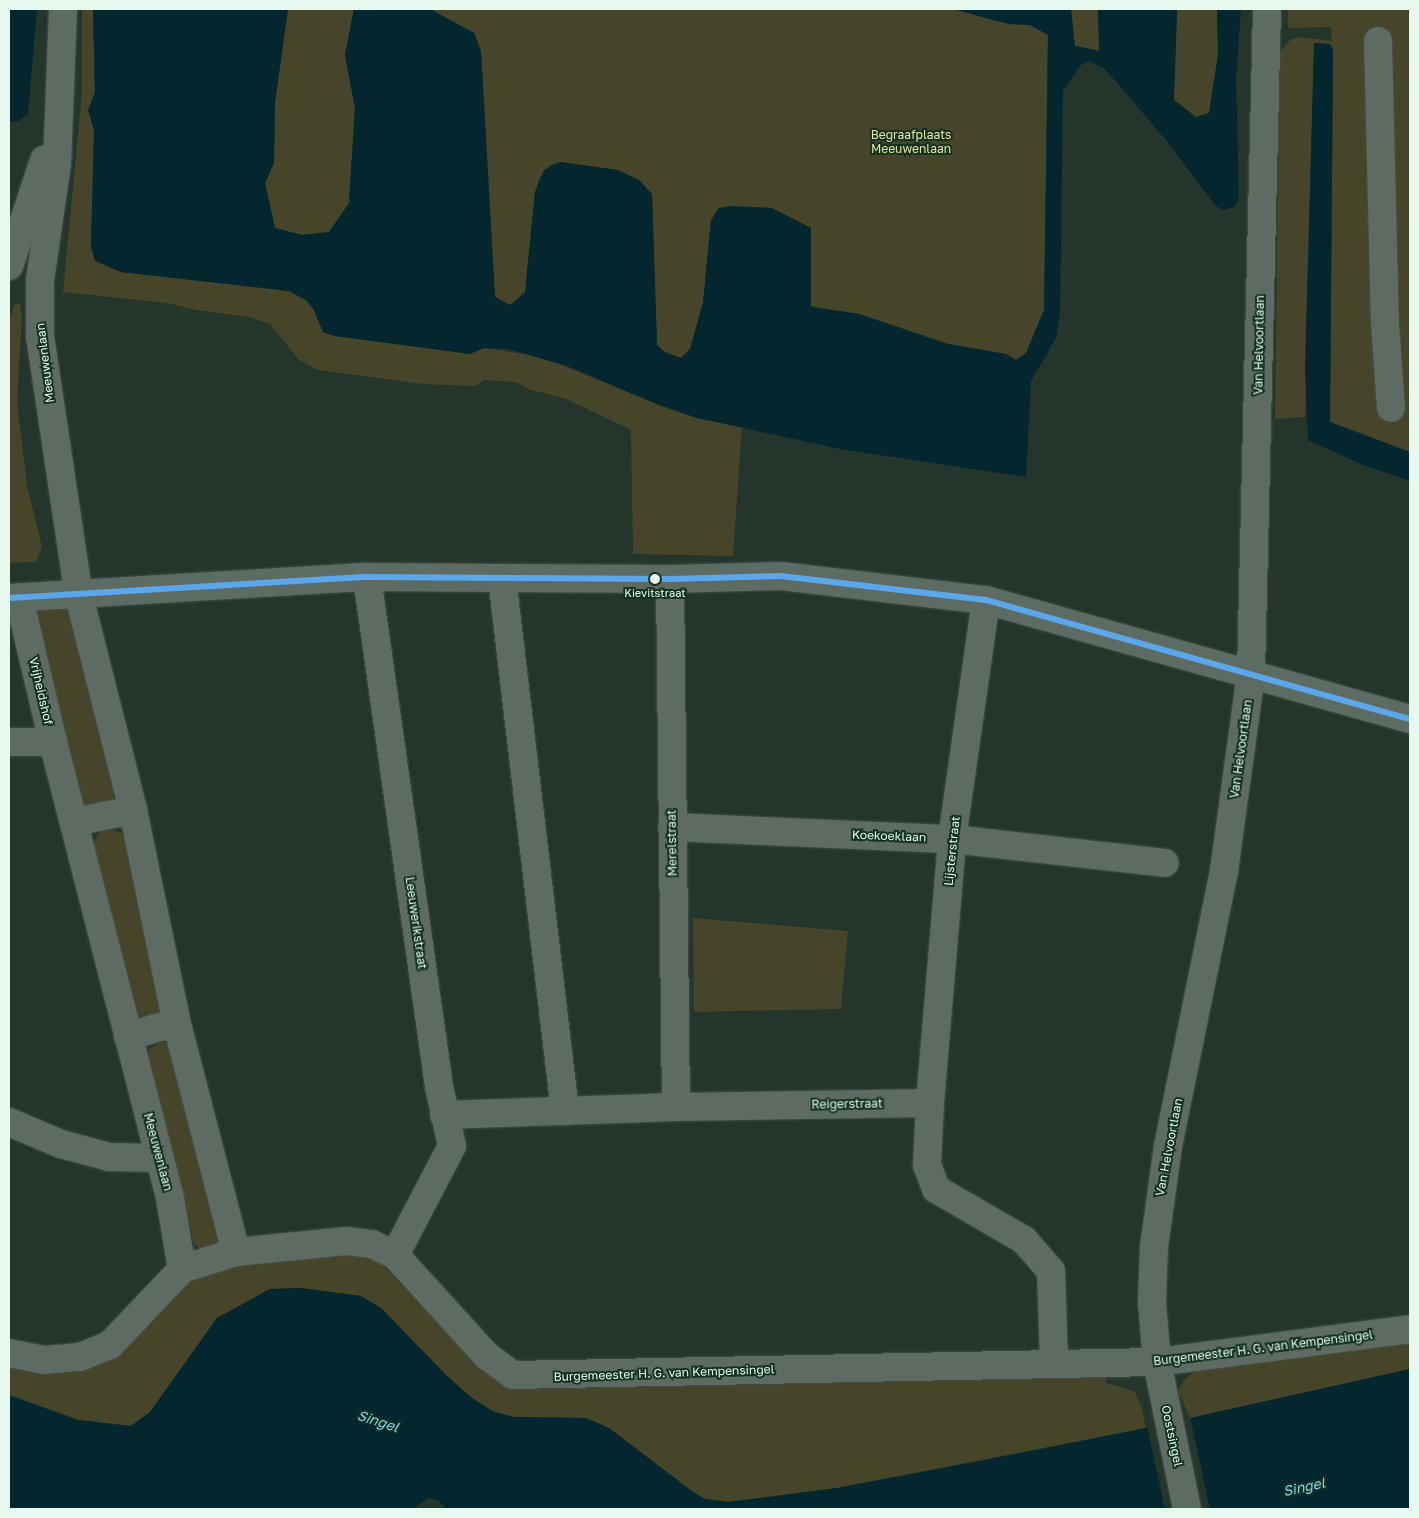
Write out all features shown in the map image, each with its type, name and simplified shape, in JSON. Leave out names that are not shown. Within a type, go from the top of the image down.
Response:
[{"type":"street","name":"Meeuwenlaan","points":[[63,9],[57,164],[40,281],[40,336],[79,596],[133,810],[176,1024],[236,1252]]},
{"type":"street","name":"Van Helvoortlaan","points":[[1157,1362],[1152,1303],[1158,1209],[1224,871],[1251,673],[1267,9]]},
{"type":"street","points":[[1378,42],[1385,323],[1391,408]]},
{"type":"street","name":"Meeuwenlaan","points":[[9,266],[44,160],[58,129]]},
{"type":"street","points":[[14,598],[79,596],[367,577],[670,579],[781,576],[986,600],[1410,719]]},
{"type":"street","name":"Leeuwerikstraat","points":[[367,577],[444,1115],[452,1146],[395,1255]]},
{"type":"street","points":[[502,578],[565,1112]]},
{"type":"street","name":"Merelstraat","points":[[670,579],[676,1107]]},
{"type":"street","name":"Vrijheidshof","points":[[9,742],[53,742],[14,598]]},
{"type":"street","name":"Lijsterstraat","points":[[930,1103],[952,839],[986,600]]},
{"type":"street","name":"Meeuwenlaan","points":[[53,742],[169,1193],[182,1269]]},
{"type":"street","points":[[75,822],[133,810]]},
{"type":"street","name":"Koekoeklaan","points":[[672,827],[952,839],[1165,864]]},
{"type":"street","points":[[128,1037],[155,1028],[176,1024]]},
{"type":"street","points":[[930,1103],[927,1165],[936,1189],[1024,1240],[1051,1271],[1054,1361]]},
{"type":"street","name":"Reigerstraat","points":[[444,1115],[676,1107],[930,1103]]},
{"type":"street","points":[[9,1122],[61,1144],[109,1157],[159,1158]]},
{"type":"street","name":"Burgemeester H. G. van Kempensingel","points":[[9,1353],[62,1360],[110,1344],[182,1269],[236,1252],[346,1241],[372,1244],[395,1255],[487,1356],[513,1375],[1054,1361],[1157,1362],[1410,1330]]},
{"type":"street","name":"Oostsingel","points":[[1157,1362],[1187,1509]]},
{"type":"green space","points":[[82,9],[93,9],[95,92],[88,110],[94,130],[91,247],[121,272],[289,291],[306,300],[314,310],[323,332],[470,354],[484,348],[540,356],[659,405],[697,418],[742,426],[733,556],[633,554],[631,430],[564,398],[531,390],[516,382],[484,380],[475,386],[423,384],[318,370],[299,360],[270,324],[249,317],[196,310],[167,303],[63,292],[82,93]]},
{"type":"green space","points":[[288,9],[354,9],[345,55],[355,108],[349,203],[329,232],[302,235],[275,228],[265,183],[274,163],[275,102]]},
{"type":"green space","name":"Begraafplaats Meeuwenlaan","points":[[430,9],[953,9],[1009,24],[1030,25],[1048,35],[1044,310],[1026,353],[1016,360],[1006,354],[948,344],[859,314],[811,306],[811,227],[711,220],[703,303],[690,349],[681,358],[665,352],[657,345],[652,194],[618,170],[560,162],[550,165],[539,179],[535,192],[525,293],[510,306],[495,297],[481,51],[474,33]]},
{"type":"green space","points":[[1071,9],[1098,9],[1100,51],[1075,46]]},
{"type":"green space","points":[[1177,9],[1217,9],[1218,55],[1209,113],[1196,117],[1174,100]]},
{"type":"green space","points":[[1288,9],[1410,9],[1410,452],[1330,422],[1333,62],[1330,44],[1314,43],[1305,417],[1275,419],[1280,52],[1290,40],[1298,37],[1332,41],[1331,27],[1288,28]]},
{"type":"green space","points":[[15,304],[20,304],[22,314],[17,402],[27,485],[42,547],[36,562],[9,563],[9,320]]},
{"type":"green space","points":[[44,606],[65,607],[71,611],[115,790],[112,804],[87,808],[79,799],[34,617]]},
{"type":"green space","points":[[108,828],[122,833],[126,840],[164,1010],[159,1016],[143,1019],[138,1016],[92,845],[100,831]]},
{"type":"green space","points":[[693,918],[848,931],[841,1009],[694,1012]]},
{"type":"green space","points":[[161,1042],[168,1043],[220,1240],[218,1246],[204,1251],[194,1244],[148,1062],[149,1049]]},
{"type":"green space","points":[[324,1254],[363,1254],[377,1259],[480,1367],[509,1385],[538,1389],[1106,1374],[1106,1383],[1134,1391],[1141,1405],[1146,1428],[837,1488],[728,1502],[705,1499],[693,1492],[609,1428],[586,1418],[514,1417],[494,1412],[472,1398],[448,1377],[381,1308],[361,1296],[301,1288],[270,1289],[217,1318],[150,1412],[131,1426],[78,1420],[9,1395],[9,1364],[51,1371],[180,1286],[200,1277],[261,1261]]},
{"type":"green space","points":[[1410,1341],[1410,1369],[1190,1418],[1178,1391],[1185,1379],[1194,1372]]},
{"type":"water","points":[[9,9],[37,9],[28,114],[19,121],[9,122]]},
{"type":"water","points":[[93,9],[288,9],[275,102],[274,163],[265,183],[275,228],[302,235],[329,232],[349,203],[355,108],[345,55],[354,9],[430,9],[474,33],[481,51],[495,297],[510,305],[525,292],[535,192],[544,170],[560,162],[618,170],[639,180],[652,194],[657,345],[665,352],[681,358],[690,349],[703,303],[711,220],[719,208],[731,206],[772,208],[811,228],[811,307],[859,314],[948,344],[1006,354],[1016,360],[1026,353],[1044,310],[1048,35],[1030,25],[1009,24],[953,9],[1071,9],[1075,46],[1099,51],[1098,9],[1177,9],[1174,100],[1196,117],[1209,113],[1218,55],[1217,9],[1241,9],[1236,79],[1239,198],[1234,207],[1224,210],[1216,206],[1166,140],[1105,69],[1089,61],[1081,65],[1063,91],[1060,314],[1056,338],[1031,381],[1026,477],[840,449],[697,418],[659,405],[567,366],[508,349],[484,348],[470,354],[334,336],[323,332],[314,310],[306,300],[289,291],[121,272],[95,261],[91,247],[94,130],[88,110],[95,92]]},
{"type":"water","points":[[1314,43],[1330,44],[1333,49],[1330,422],[1410,452],[1410,481],[1363,465],[1308,440],[1305,367]]},
{"type":"water","name":"Singel","points":[[301,1288],[361,1296],[381,1308],[448,1377],[472,1398],[494,1412],[514,1417],[586,1418],[609,1428],[693,1492],[705,1499],[728,1502],[837,1488],[986,1460],[1146,1428],[1410,1369],[1410,1509],[446,1509],[439,1501],[428,1498],[414,1509],[9,1509],[9,1395],[78,1420],[131,1426],[150,1412],[217,1318],[270,1289]]},
{"type":"pier","points":[[1190,1416],[1210,1509],[1165,1509],[1147,1426]]},
{"type":"transit line","points":[[9,598],[367,577],[670,579],[781,576],[986,600],[1410,719]]},
{"type":"place","name":"Kievitstraat","points":[[655,579]]}]
